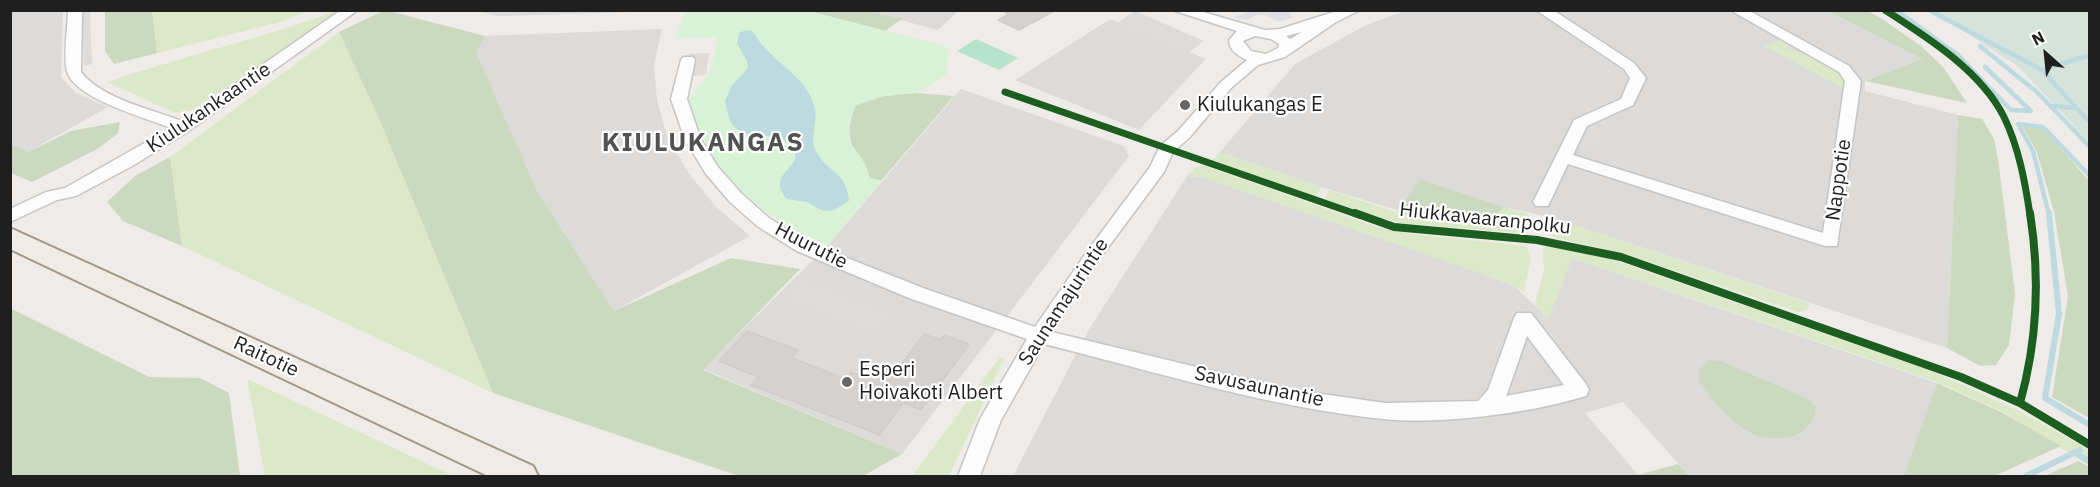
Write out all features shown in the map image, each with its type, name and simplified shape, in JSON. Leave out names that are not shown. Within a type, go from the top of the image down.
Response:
[{"type":"main road","name":"Raitotie","points":[[10,237],[521,477]]},
{"type":"street","points":[[75,10],[74,72],[76,79],[90,90],[184,127]]},
{"type":"street","name":"Kiulukankaantie","points":[[10,216],[52,196],[70,192],[128,161],[184,127],[347,14],[360,10]]},
{"type":"street","points":[[1179,10],[1282,39],[1286,48],[1331,19]]},
{"type":"street","points":[[1238,45],[1243,34],[1281,33],[1331,19],[1353,10]]},
{"type":"street","points":[[1542,202],[1580,123],[1628,102],[1638,78],[1629,66],[1543,10]]},
{"type":"street","name":"Nappotie","points":[[1562,157],[1831,242],[1853,81],[1844,69],[1737,10]]},
{"type":"street","points":[[1194,16],[1238,45],[1249,56],[1263,58]]},
{"type":"street","name":"Saunamajurintie","points":[[1226,85],[1238,45]]},
{"type":"street","name":"Saunamajurintie","points":[[969,477],[991,419],[1039,336],[1092,257],[1158,168],[1177,153],[1184,134],[1226,85],[1253,62],[1279,56],[1286,48]]},
{"type":"street","name":"Huurutie","points":[[688,60],[679,99],[682,114],[693,140],[712,170],[735,197],[763,222],[802,247],[876,277],[1039,336]]},
{"type":"street","name":"Kiulukankaantie","points":[[10,226],[61,201],[70,192]]},
{"type":"street","name":"Savusaunantie","points":[[1039,336],[1287,397],[1385,411],[1483,409],[1579,390],[1524,318],[1497,394],[1483,409]]},
{"type":"shaded area","points":[[11,11],[63,11],[61,77],[76,93],[108,107],[28,152],[11,144]]},
{"type":"shaded area","points":[[82,11],[90,11],[92,64],[84,66]]},
{"type":"shaded area","points":[[475,11],[670,11],[500,16]]},
{"type":"shaded area","points":[[867,11],[958,11],[938,30]]},
{"type":"shaded area","points":[[1135,11],[1204,41],[1188,53],[1118,22]]},
{"type":"shaded area","points":[[1252,11],[1290,11],[1292,18],[1279,22],[1265,15],[1246,20],[1233,17]]},
{"type":"shaded area","points":[[1405,11],[1828,11],[1924,59],[1865,81],[1865,91],[1958,115],[1947,348],[1550,217],[1504,207],[1420,179],[1400,211],[1321,187],[1220,152],[1295,64],[1366,25]]},
{"type":"shaded area","points":[[1932,11],[2089,11],[2089,142],[2019,67]]},
{"type":"shaded area","points":[[1110,19],[1206,59],[1139,130],[1015,80]]},
{"type":"shaded area","points":[[662,29],[654,66],[657,100],[668,139],[690,175],[716,207],[750,236],[614,311],[537,191],[475,53],[485,36]]},
{"type":"shaded area","points":[[709,53],[706,75],[684,77],[689,54]]},
{"type":"shaded area","points":[[961,89],[1124,146],[1129,156],[902,454],[703,369],[828,245]]},
{"type":"shaded area","points":[[1580,123],[1607,131],[1596,152],[1568,143]]},
{"type":"shaded area","points":[[1189,173],[1203,173],[1513,285],[1548,318],[1572,258],[1937,383],[1923,435],[1906,476],[1690,476],[1623,402],[1585,413],[1639,476],[1013,476],[1088,331]]},
{"type":"shaded area","points":[[802,280],[891,312],[874,333],[784,299]]},
{"type":"shaded area","points":[[1513,346],[1539,355],[1529,385],[1503,375]]},
{"type":"green space","points":[[152,10],[308,11],[284,21],[157,53]]},
{"type":"green space","points":[[385,10],[485,36],[476,53],[537,191],[614,311],[731,258],[800,269],[703,370],[902,454],[863,476],[739,476],[493,393],[380,121],[339,32]]},
{"type":"green space","points":[[806,10],[948,47],[946,75],[916,93],[884,96],[856,105],[849,131],[850,139],[862,158],[870,178],[881,181],[828,245],[769,213],[750,198],[719,165],[690,110],[692,94],[710,71],[717,37],[675,39],[686,11]]},
{"type":"green space","points":[[105,11],[152,11],[157,53],[114,64],[105,51]]},
{"type":"green space","points":[[341,11],[194,109],[175,113],[107,82],[279,30]]},
{"type":"green space","points":[[806,11],[867,11],[902,19],[885,31]]},
{"type":"green space","points":[[1828,11],[1868,11],[1882,19],[1921,46],[1943,67],[1967,103],[1865,81],[1923,59]]},
{"type":"green space","points":[[339,32],[380,121],[493,393],[182,246],[170,157]]},
{"type":"green space","points":[[976,39],[1018,58],[999,70],[957,51]]},
{"type":"green space","points":[[1783,39],[1793,45],[1785,48],[1826,63],[1840,73],[1846,80],[1845,89],[1764,46]]},
{"type":"green space","points":[[916,93],[954,96],[881,181],[870,178],[851,143],[850,126],[856,105],[884,96]]},
{"type":"green space","points":[[1958,115],[1982,119],[1994,139],[1998,159],[2015,294],[2009,345],[1996,365],[1980,366],[1947,348]]},
{"type":"green space","points":[[120,122],[118,133],[99,148],[32,182],[11,173],[11,144],[28,152],[71,131]]},
{"type":"green space","points":[[2022,126],[2042,127],[2089,181],[2089,418],[2052,397],[2068,296],[2054,212],[2037,152]]},
{"type":"green space","points":[[1220,152],[1321,187],[1316,197],[1213,160]]},
{"type":"green space","points":[[170,157],[182,246],[123,221],[107,202],[135,176]]},
{"type":"green space","points":[[1202,165],[1377,227],[1412,234],[1526,246],[1531,257],[1524,291],[1500,280],[1201,177],[1189,177],[1194,168]]},
{"type":"green space","points":[[1420,179],[1504,207],[1495,217],[1446,219],[1397,212]]},
{"type":"green space","points":[[1329,190],[1411,217],[1495,217],[1504,207],[1527,213],[1529,228],[1522,233],[1399,223],[1325,200]]},
{"type":"green space","points":[[1550,217],[1809,303],[1808,309],[1798,312],[1625,254],[1557,238],[1544,229]]},
{"type":"green space","points":[[1546,247],[1569,248],[1610,259],[1927,369],[2015,409],[2081,445],[2089,451],[2089,465],[2001,411],[1937,382],[1572,258],[1548,319],[1535,304],[1544,271],[1543,252]]},
{"type":"green space","points":[[10,308],[149,377],[200,378],[229,393],[240,476],[11,476]]},
{"type":"green space","points":[[1000,357],[1004,359],[949,476],[912,476]]},
{"type":"green space","points":[[1708,360],[1721,361],[1806,398],[1816,406],[1808,427],[1799,434],[1778,439],[1766,438],[1744,429],[1731,419],[1699,381],[1699,370]]},
{"type":"green space","points":[[247,379],[453,476],[265,476]]},
{"type":"green space","points":[[1937,383],[2001,412],[2061,446],[1994,476],[1904,476]]},
{"type":"green space","points":[[2079,461],[2089,467],[2089,476],[2044,476]]},
{"type":"green space","points":[[1678,464],[1690,476],[1638,475]]},
{"type":"water","points":[[746,30],[752,31],[764,47],[795,76],[812,99],[816,115],[814,147],[821,160],[841,178],[848,191],[849,201],[834,210],[823,211],[807,202],[787,199],[781,190],[780,183],[794,162],[794,151],[780,138],[746,134],[738,130],[731,122],[725,101],[731,87],[748,68],[747,61],[737,43],[739,33]]},
{"type":"building","points":[[1001,10],[1056,10],[1019,30],[998,20],[1009,14]]},
{"type":"building","name":"Esperi Hoivakoti Albert","points":[[747,331],[798,350],[792,358],[846,379],[851,372],[864,377],[883,369],[895,373],[924,334],[941,340],[944,335],[969,344],[921,410],[903,403],[880,435],[751,385],[758,377],[719,361]]},
{"type":"waterway","points":[[1896,10],[1958,55],[2011,110],[2031,111],[1985,67]]},
{"type":"waterway","points":[[1929,10],[2042,70]]},
{"type":"waterway","points":[[1980,46],[2038,93],[2090,147]]},
{"type":"waterway","points":[[2042,70],[2090,55]]},
{"type":"waterway","points":[[2042,70],[2090,123]]},
{"type":"waterway","points":[[2054,106],[2075,108]]},
{"type":"waterway","points":[[2049,215],[2033,151],[2018,124],[2043,127],[2090,176]]},
{"type":"waterway","points":[[2049,213],[2059,314],[2045,398],[2090,425]]},
{"type":"waterway","points":[[2026,476],[2080,450]]},
{"type":"waterway","points":[[2076,453],[2090,462]]},
{"type":"cycle path","points":[[1885,10],[1933,43],[1982,87],[2003,116],[2015,144],[2031,218],[2035,299],[2028,374],[2020,403]]},
{"type":"cycle path","name":"Hiukkavaaranpolku","points":[[1005,92],[1394,227],[1537,240],[1621,257],[1961,377],[2020,403],[2090,445]]},
{"type":"place","name":"Kiulukangas E","points":[[1185,105]]},
{"type":"place","name":"Esperi Hoivakoti Albert","points":[[847,382]]},
{"type":"district","name":"KIULUKANGAS","points":[[703,143]]}]
